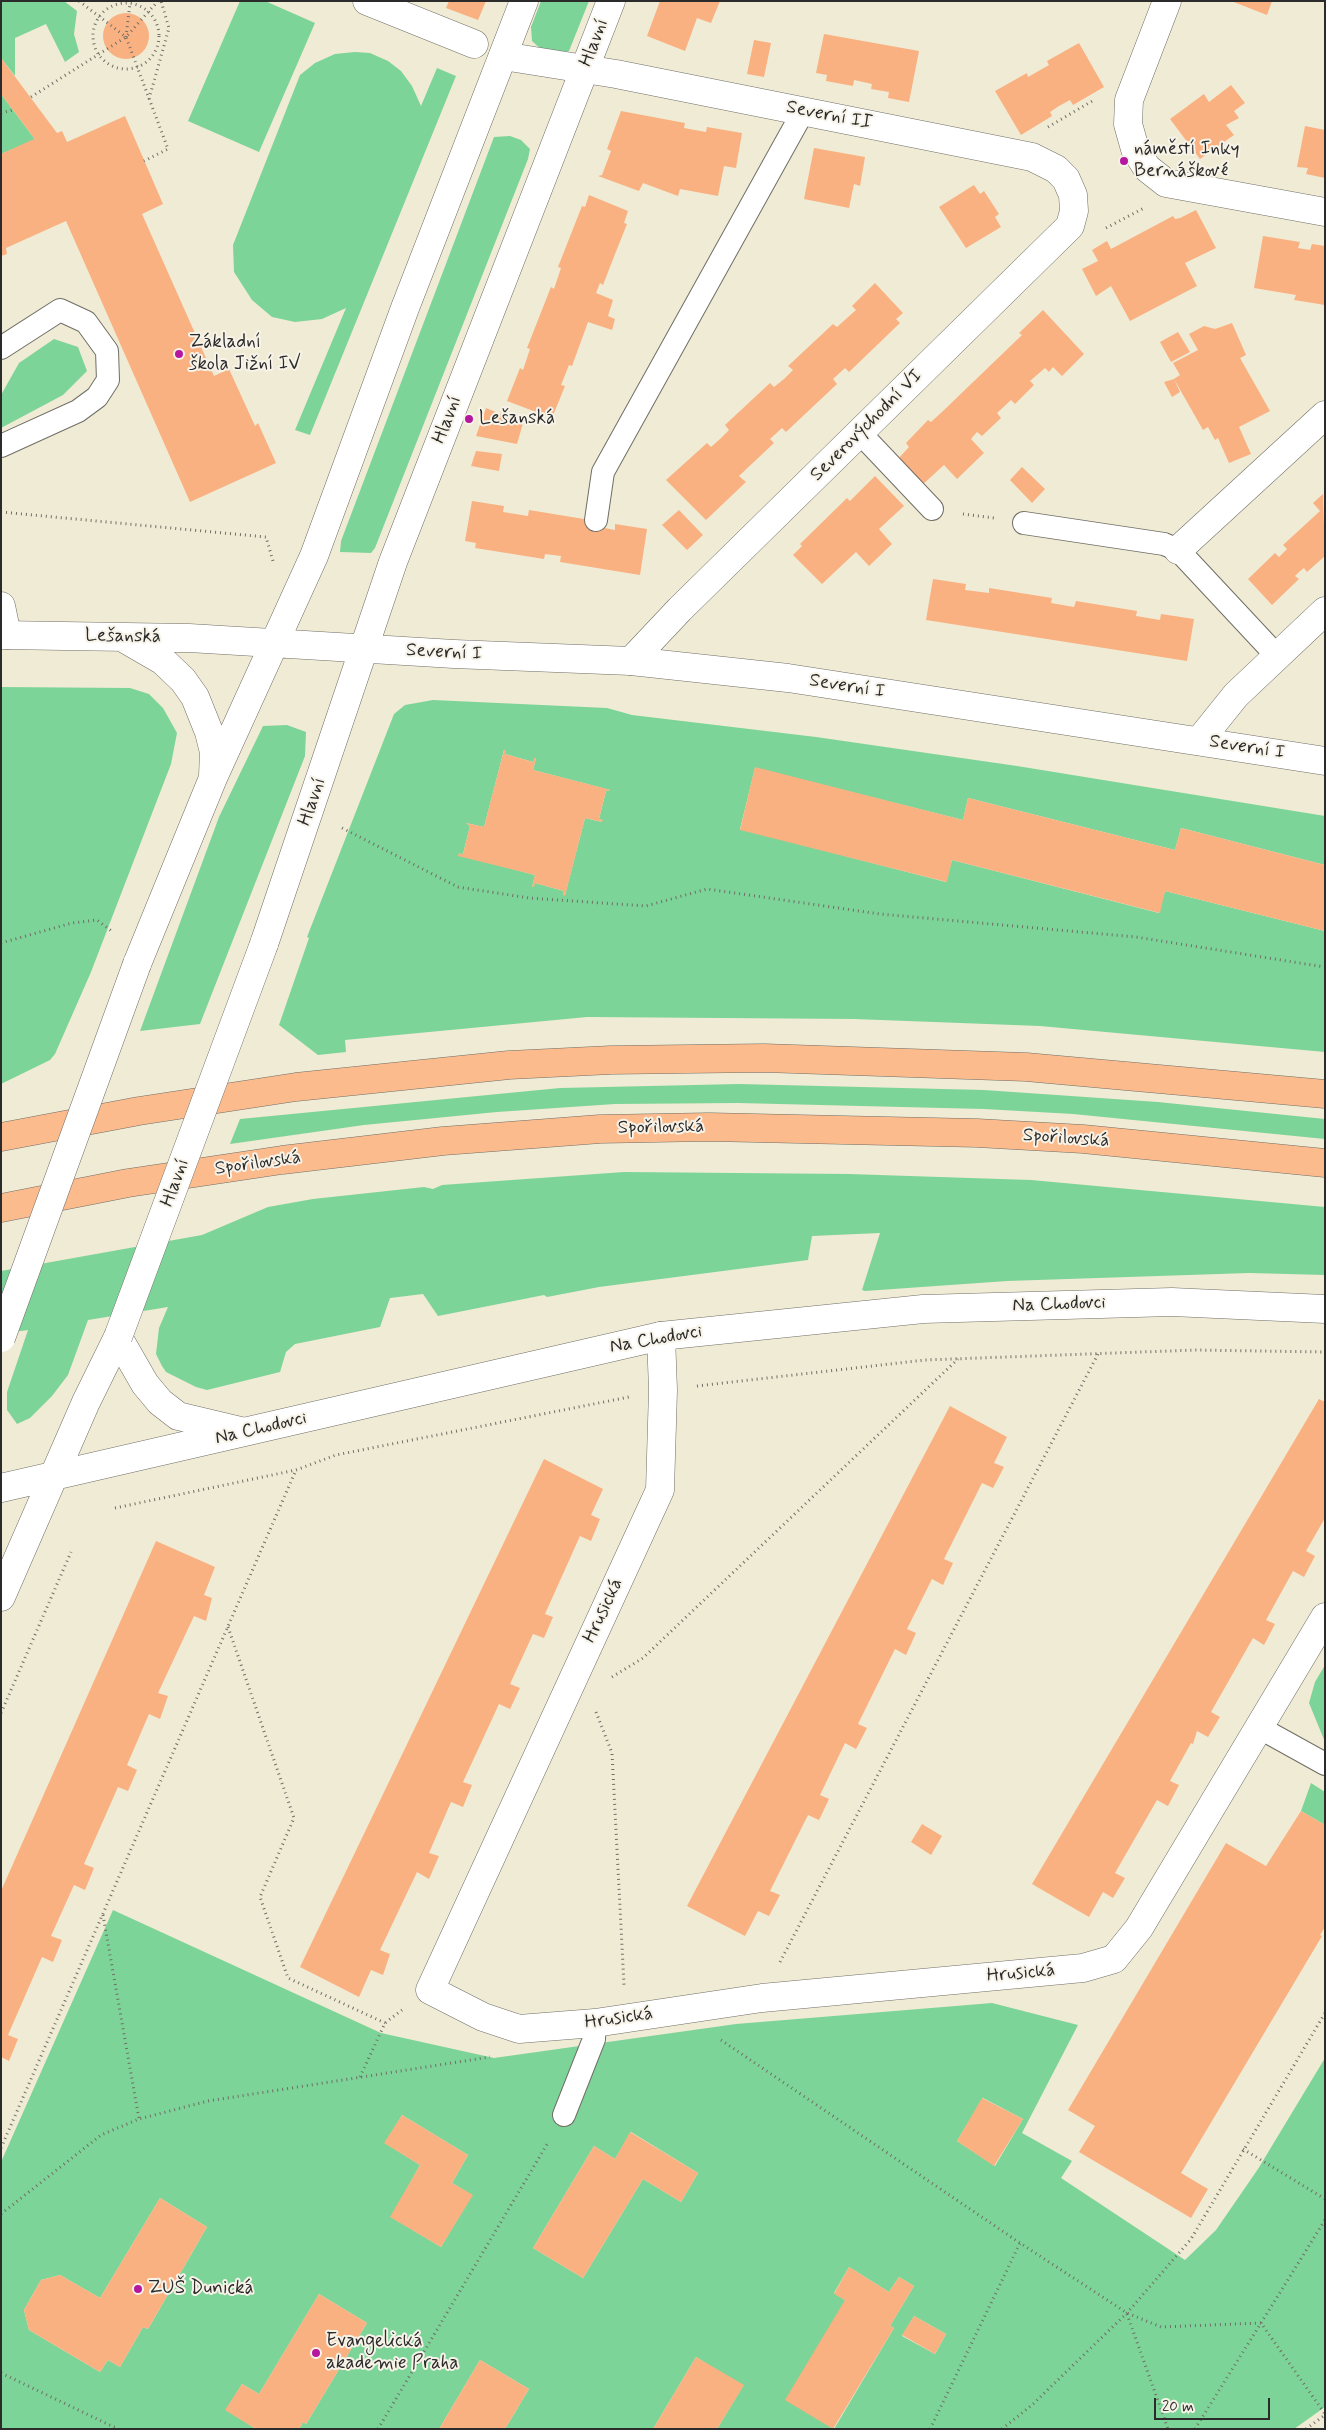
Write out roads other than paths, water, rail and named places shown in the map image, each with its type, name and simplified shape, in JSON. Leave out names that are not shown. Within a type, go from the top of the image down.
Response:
[{"type":"highway","points":[[1,1137],[138,1112],[296,1087],[509,1065],[611,1060],[764,1058],[1026,1067],[1325,1094]]},
{"type":"highway","name":"Spořilovská","points":[[1,1208],[128,1183],[334,1154],[478,1138],[609,1129],[709,1128],[994,1134],[1083,1140],[1325,1163]]},
{"type":"street","points":[[367,1],[474,44]]},
{"type":"street","points":[[1,1338],[136,964],[213,778],[314,556],[405,308],[524,1]]},
{"type":"street","name":"Hlavní","points":[[1,1596],[53,1477],[118,1337],[264,944],[366,648],[393,562],[611,1]]},
{"type":"street","points":[[1167,1],[1129,100],[1128,124],[1135,149],[1147,168],[1166,183],[1325,212]]},
{"type":"street","name":"Severní II","points":[[503,56],[586,69],[804,110],[1010,152],[1050,164],[1066,179],[1073,195],[1074,211],[1070,226]]},
{"type":"street","name":"Severovýchodní VI","points":[[631,661],[680,610],[1070,226]]},
{"type":"street","points":[[1178,550],[1325,415]]},
{"type":"street","points":[[1,606],[4,635]]},
{"type":"street","points":[[1199,740],[1236,695],[1325,611]]},
{"type":"street","name":"Lešanská","points":[[4,635],[121,637],[366,648]]},
{"type":"street","points":[[121,637],[163,661],[183,680],[195,698],[212,746],[213,778]]},
{"type":"street","name":"Severní I","points":[[366,648],[454,654],[631,661],[788,678],[1199,740],[1325,761]]},
{"type":"street","name":"Na Chodovci","points":[[1,1488],[248,1433],[661,1336],[923,1308],[1172,1302],[1325,1309]]},
{"type":"street","name":"Hrusická","points":[[661,1336],[663,1390],[660,1490],[584,1683],[430,1990],[483,2017],[519,2029],[595,2023],[762,1998],[1083,1968],[1114,1959],[1139,1928],[1260,1728],[1325,1616]]},
{"type":"street","points":[[118,1337],[145,1384],[160,1402],[178,1416],[248,1433]]},
{"type":"lane","points":[[596,520],[603,472],[804,110]]},
{"type":"lane","points":[[1,348],[60,310],[86,322],[107,351],[108,380],[98,397],[78,411],[1,446]]},
{"type":"lane","points":[[860,433],[932,509]]},
{"type":"lane","points":[[1024,523],[1164,544],[1178,550],[1277,656]]},
{"type":"lane","points":[[1260,1728],[1325,1764]]},
{"type":"lane","points":[[564,2115],[594,2039],[595,2023]]},
{"type":"place","name":"náměstí Inky Bernáškové","points":[[1124,161]]},
{"type":"place","name":"Základní škola Jižní IV","points":[[179,354]]},
{"type":"place","name":"Lešanská","points":[[469,419]]},
{"type":"place","name":"ZUŠ Dunická","points":[[138,2289]]},
{"type":"place","name":"Evangelická akademie Praha","points":[[316,2353]]}]
